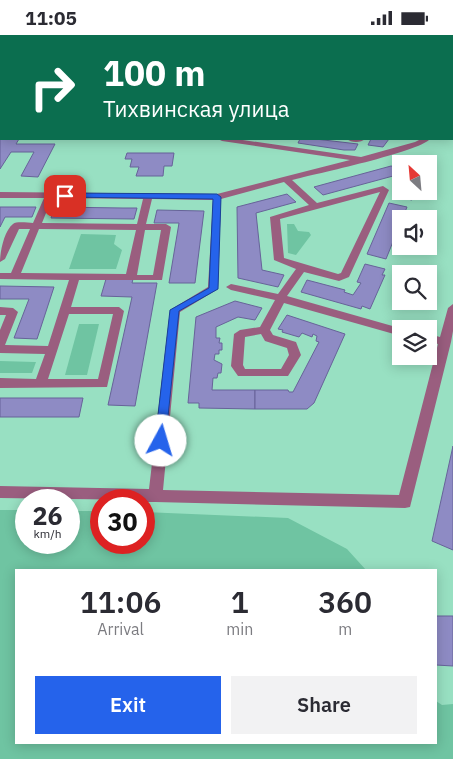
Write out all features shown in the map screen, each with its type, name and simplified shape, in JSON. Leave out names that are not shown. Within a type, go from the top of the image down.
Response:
[{"type":"street","points":[[239,140],[256,141],[360,160]]},
{"type":"street","points":[[0,195],[217,197],[360,160],[419,140]]},
{"type":"street","points":[[286,179],[315,206]]},
{"type":"street","points":[[379,188],[385,190],[345,275],[339,278],[302,268],[279,260],[275,217],[379,188]]},
{"type":"street","points":[[15,276],[49,196]]},
{"type":"street","points":[[131,277],[148,197]]},
{"type":"street","points":[[217,197],[213,289],[174,310],[155,495],[406,502],[453,308]]},
{"type":"street","points":[[0,259],[16,226],[166,227],[158,278],[0,276]]},
{"type":"street","points":[[264,330],[281,298],[302,268]]},
{"type":"street","points":[[41,383],[75,277]]},
{"type":"street","points":[[231,287],[281,298],[392,329]]},
{"type":"street","points":[[0,383],[103,384],[119,311],[65,310]]},
{"type":"street","points":[[0,311],[12,311],[0,343]]},
{"type":"street","points":[[264,330],[269,338],[292,345],[295,355],[284,373],[242,373],[237,366],[240,335],[264,330]]},
{"type":"street","points":[[437,340],[445,342]]},
{"type":"street","points":[[0,349],[52,350]]},
{"type":"street","points":[[0,492],[90,494]]},
{"type":"green space","points":[[287,224],[294,224],[298,231],[309,232],[311,235],[296,255],[288,253]]},
{"type":"green space","points":[[81,234],[116,235],[114,244],[122,250],[116,269],[69,269]]},
{"type":"green space","points":[[79,324],[99,324],[87,375],[65,375]]},
{"type":"green space","points":[[0,361],[36,362],[32,373],[0,373]]},
{"type":"green space","points":[[0,510],[15,510],[15,554],[80,554],[80,511],[90,511],[90,554],[155,554],[155,512],[288,518],[347,549],[365,569],[15,569],[15,744],[437,744],[437,702],[442,705],[453,704],[453,759],[0,759]]},
{"type":"building","points":[[0,140],[18,140],[16,144],[55,144],[38,177],[21,176],[34,152],[11,152],[0,169]]},
{"type":"building","points":[[300,140],[324,140],[358,144],[355,150],[344,150],[298,143]]},
{"type":"building","points":[[370,140],[388,140],[383,147],[368,145]]},
{"type":"building","points":[[127,153],[174,153],[172,166],[164,166],[163,176],[136,176],[139,167],[130,167],[132,159],[125,159]]},
{"type":"building","points":[[392,166],[392,176],[323,195],[314,187]]},
{"type":"building","points":[[287,194],[296,202],[256,213],[262,270],[284,275],[278,287],[238,278],[237,207]]},
{"type":"building","points":[[389,203],[407,207],[406,210],[392,210],[392,244],[386,259],[367,254]]},
{"type":"building","points":[[0,207],[36,207],[32,217],[5,217],[0,227]]},
{"type":"building","points":[[55,207],[137,208],[134,219],[51,218]]},
{"type":"building","points":[[157,210],[204,211],[195,283],[169,283],[179,223],[154,223]]},
{"type":"building","points":[[365,264],[385,269],[382,275],[385,275],[370,309],[362,306],[361,309],[301,292],[307,280],[345,290],[344,292],[353,295],[361,283],[357,282]]},
{"type":"building","points":[[106,279],[133,279],[132,283],[157,283],[135,406],[108,405],[132,297],[101,296]]},
{"type":"building","points":[[0,286],[54,287],[37,339],[14,338],[29,299],[0,299]]},
{"type":"building","points":[[235,301],[262,308],[255,320],[238,317],[216,327],[216,338],[220,338],[219,343],[222,343],[222,350],[219,350],[219,354],[215,354],[214,360],[222,364],[221,373],[218,373],[217,378],[213,378],[212,390],[255,390],[255,409],[199,408],[199,403],[188,403],[196,317]]},
{"type":"building","points":[[287,315],[345,334],[314,403],[307,409],[255,409],[255,390],[288,390],[293,392],[319,342],[316,341],[317,336],[313,334],[312,337],[302,333],[299,337],[278,329]]},
{"type":"building","points":[[0,398],[83,398],[79,417],[0,417]]},
{"type":"building","points":[[453,446],[453,550],[432,541]]},
{"type":"building","points":[[437,616],[453,616],[453,666],[437,665]]},
{"type":"route","points":[[65,196],[217,197],[213,289],[174,310],[161,441]]}]
